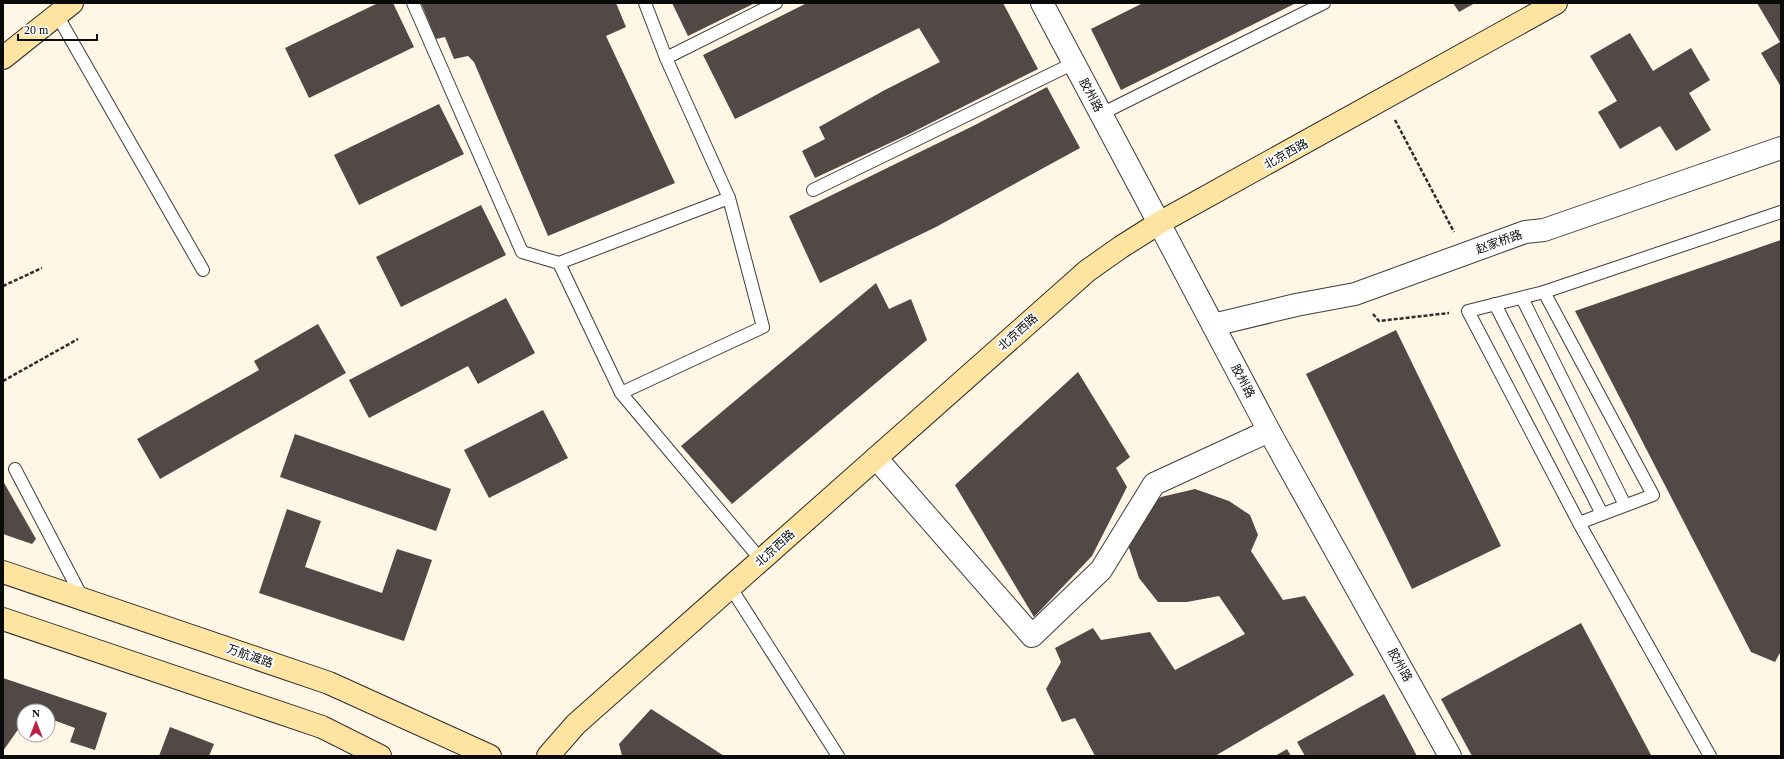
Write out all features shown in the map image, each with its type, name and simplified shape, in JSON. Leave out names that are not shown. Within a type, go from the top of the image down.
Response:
[{"type":"main road","name":"北京西路","points":[[548,756],[576,724],[1087,271],[1121,247],[1160,223],[1556,3]]},
{"type":"main road","points":[[3,58],[64,9]]},
{"type":"main road","name":"万航渡路","points":[[3,572],[329,683],[490,756]]},
{"type":"main road","points":[[3,619],[322,727],[380,756]]},
{"type":"street","name":"胶州路","points":[[1042,3],[1269,431],[1450,756]]},
{"type":"street","name":"赵家桥路","points":[[1213,325],[1296,305],[1356,294],[1525,232],[1544,230],[1781,148]]},
{"type":"street","points":[[876,458],[1032,636],[1101,570],[1154,484],[1269,431]]},
{"type":"lane","points":[[413,3],[522,252],[559,263],[729,198]]},
{"type":"lane","points":[[621,393],[763,327],[729,198],[666,58],[645,3]]},
{"type":"lane","points":[[666,58],[776,3]]},
{"type":"lane","points":[[1101,114],[1324,3]]},
{"type":"lane","points":[[64,9],[203,270]]},
{"type":"lane","points":[[813,190],[1074,63]]},
{"type":"lane","points":[[1710,756],[1579,523],[1468,311],[1544,292],[1781,212]]},
{"type":"lane","points":[[559,263],[621,393],[761,560]]},
{"type":"lane","points":[[1544,292],[1652,495],[1579,523]]},
{"type":"lane","points":[[1522,298],[1625,506]]},
{"type":"lane","points":[[1495,304],[1602,514]]},
{"type":"lane","points":[[15,469],[83,600]]},
{"type":"lane","points":[[731,588],[838,756]]},
{"type":"path","points":[[1384,99],[1465,254]]},
{"type":"path","points":[[3,286],[42,268]]},
{"type":"path","points":[[1356,294],[1379,321],[1468,311]]},
{"type":"path","points":[[3,381],[78,339]]},
{"type":"building","points":[[378,3],[393,3],[414,47],[309,98],[285,48]]},
{"type":"building","points":[[421,3],[616,3],[626,27],[606,36],[675,183],[548,236],[474,62],[468,56],[454,59],[445,37],[436,39]]},
{"type":"building","points":[[672,3],[755,3],[688,36]]},
{"type":"building","points":[[807,3],[1003,3],[1038,69],[907,135],[815,178],[802,151],[825,139],[819,127],[883,91],[940,62],[919,28],[735,119],[703,55]]},
{"type":"building","points":[[1143,3],[1296,3],[1121,90],[1091,29]]},
{"type":"building","points":[[1453,3],[1475,3],[1459,12]]},
{"type":"building","points":[[1757,3],[1781,3],[1781,87],[1761,53],[1780,42]]},
{"type":"building","points":[[1630,33],[1653,71],[1691,48],[1710,80],[1689,93],[1711,130],[1676,151],[1660,126],[1620,149],[1598,112],[1617,101],[1590,56]]},
{"type":"building","points":[[1047,87],[1080,148],[936,227],[820,283],[789,216],[975,125]]},
{"type":"building","points":[[439,104],[464,154],[359,205],[334,155]]},
{"type":"building","points":[[481,205],[506,255],[401,307],[376,257]]},
{"type":"building","points":[[1781,240],[1781,651],[1775,662],[1751,652],[1575,311]]},
{"type":"building","points":[[876,283],[889,309],[911,299],[927,340],[732,504],[681,446]]},
{"type":"building","points":[[506,298],[535,353],[478,384],[468,366],[369,418],[349,380]]},
{"type":"building","points":[[318,324],[346,373],[160,479],[137,439],[259,370],[254,361]]},
{"type":"building","points":[[1396,330],[1501,546],[1412,589],[1306,374]]},
{"type":"building","points":[[1078,372],[1130,457],[1116,468],[1127,487],[1092,556],[1034,617],[955,485]]},
{"type":"building","points":[[543,410],[568,458],[489,498],[464,450]]},
{"type":"building","points":[[295,434],[451,489],[436,531],[280,477]]},
{"type":"building","points":[[3,481],[36,539],[32,544],[3,534]]},
{"type":"building","points":[[1195,489],[1229,501],[1250,515],[1258,535],[1251,551],[1283,600],[1305,596],[1354,675],[1215,756],[1095,756],[1075,718],[1062,722],[1046,689],[1061,662],[1055,648],[1093,628],[1101,640],[1150,632],[1175,670],[1245,634],[1219,596],[1187,602],[1158,602],[1139,578],[1128,545],[1136,516],[1161,497]]},
{"type":"building","points":[[287,509],[321,521],[305,567],[382,593],[397,549],[432,560],[404,641],[259,593]]},
{"type":"building","points":[[1581,623],[1651,755],[1472,756],[1441,699]]},
{"type":"building","points":[[3,678],[107,713],[95,750],[70,742],[75,728],[56,721],[56,703],[16,703],[16,732],[3,751]]},
{"type":"building","points":[[1384,694],[1417,756],[1305,756],[1297,742]]},
{"type":"building","points":[[651,709],[724,756],[622,756],[619,744]]},
{"type":"building","points":[[170,727],[214,744],[209,756],[159,756]]},
{"type":"building","points":[[1287,749],[1291,756],[1275,756]]}]
